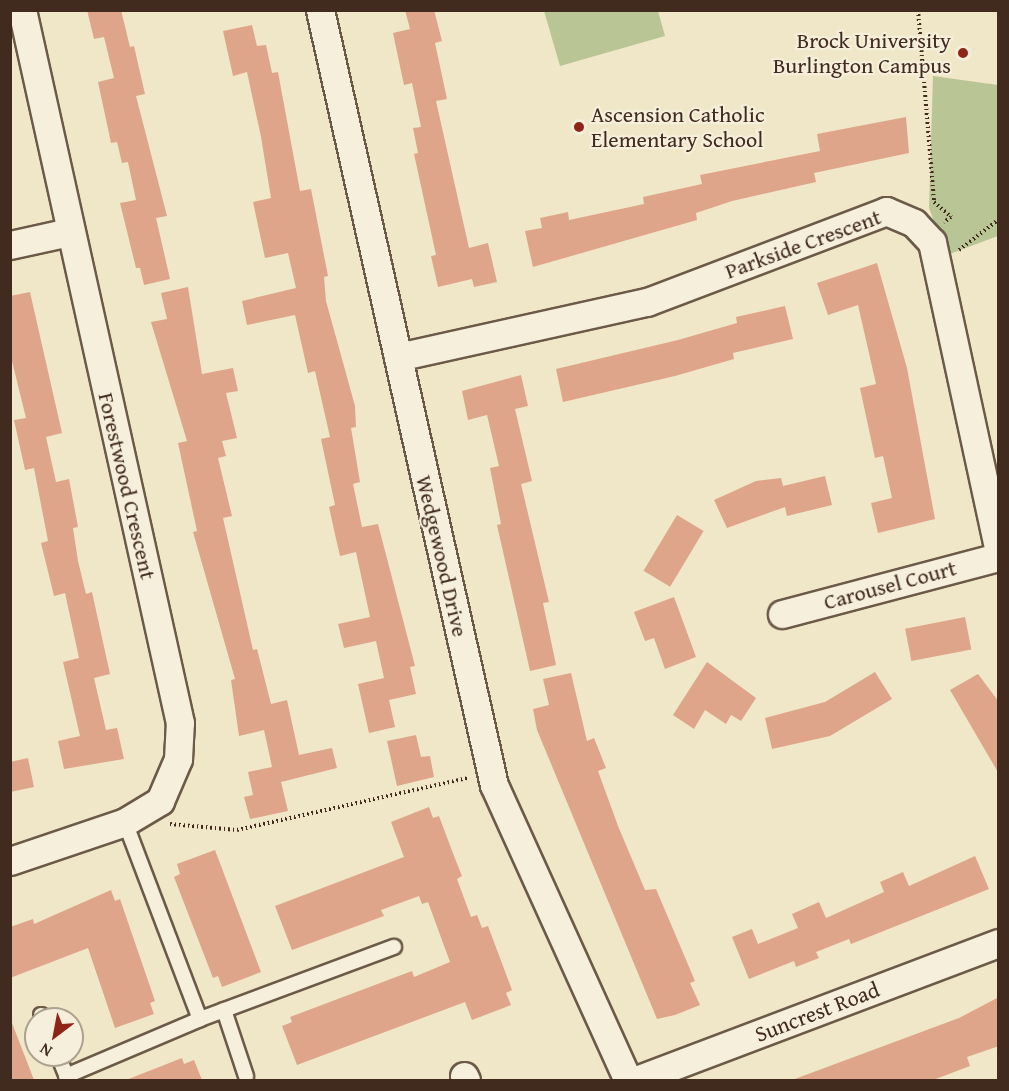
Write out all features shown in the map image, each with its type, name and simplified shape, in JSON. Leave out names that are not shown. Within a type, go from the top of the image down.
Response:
[{"type":"street","name":"Forestwood Crescent","points":[[22,10],[69,232],[180,723],[178,759],[160,801],[136,816]]},
{"type":"street","name":"Wedgewood Drive","points":[[320,10],[491,772],[628,1080]]},
{"type":"street","name":"Parkside Crescent","points":[[398,357],[647,302],[886,212],[914,223],[926,235]]},
{"type":"street","points":[[10,245],[69,232]]},
{"type":"street","points":[[926,235],[933,242],[999,546]]},
{"type":"street","name":"Carousel Court","points":[[782,614],[999,557]]},
{"type":"street","points":[[10,861],[136,816]]},
{"type":"street","name":"Suncrest Road","points":[[636,1080],[999,943]]},
{"type":"lane","points":[[136,816],[200,1019]]},
{"type":"lane","points":[[67,1078],[200,1019],[394,947]]},
{"type":"lane","points":[[224,1010],[246,1076]]},
{"type":"path","points":[[918,10],[934,202],[951,217],[926,235]]},
{"type":"path","points":[[939,272],[974,236],[999,220]]},
{"type":"path","points":[[136,816],[169,824],[237,830],[491,772]]},
{"type":"green space","points":[[544,11],[658,11],[665,36],[560,66]]},
{"type":"green space","points":[[933,76],[998,85],[998,236],[947,255],[929,208]]},
{"type":"building","points":[[87,10],[121,10],[130,47],[134,46],[145,94],[136,96],[167,216],[156,218],[170,279],[144,285],[140,268],[136,268],[120,203],[136,200],[128,162],[122,163],[117,142],[111,143],[98,82],[114,78],[104,37],[94,39]]},
{"type":"building","points":[[405,10],[434,10],[442,41],[435,43],[447,99],[436,101],[469,248],[488,243],[497,282],[474,287],[472,279],[438,287],[431,256],[436,255],[414,154],[418,153],[413,128],[421,127],[412,83],[404,85],[393,33],[410,29]]},
{"type":"building","points":[[252,25],[257,46],[266,45],[272,73],[278,72],[300,191],[311,189],[328,276],[324,277],[326,301],[355,406],[356,427],[351,428],[360,482],[353,484],[362,527],[378,524],[415,666],[410,667],[416,694],[389,700],[395,727],[369,733],[358,684],[384,678],[376,641],[344,648],[338,624],[370,617],[356,552],[340,556],[334,530],[329,507],[335,505],[321,439],[330,437],[315,371],[308,373],[295,315],[247,325],[242,301],[296,288],[288,253],[265,258],[253,202],[271,198],[261,137],[247,72],[233,76],[223,31]]},
{"type":"building","points":[[906,117],[909,153],[814,173],[816,182],[732,201],[696,213],[697,220],[533,267],[525,231],[542,228],[540,218],[568,212],[569,220],[644,204],[643,197],[702,184],[700,175],[820,151],[817,134]]},
{"type":"building","points":[[877,263],[907,368],[935,519],[878,533],[871,503],[892,498],[883,456],[875,458],[860,388],[876,384],[858,305],[828,315],[817,283]]},
{"type":"building","points":[[188,287],[202,374],[233,368],[238,391],[226,393],[237,438],[222,441],[226,456],[218,458],[232,516],[223,518],[253,650],[257,649],[271,704],[287,700],[299,755],[332,748],[337,768],[281,782],[288,811],[250,819],[244,797],[253,795],[248,772],[272,767],[264,730],[239,736],[231,680],[235,679],[193,532],[197,531],[178,443],[187,441],[151,322],[167,319],[161,293]]},
{"type":"building","points":[[30,292],[62,433],[46,437],[56,482],[69,479],[78,527],[73,528],[78,561],[86,594],[92,592],[110,674],[94,678],[106,730],[117,728],[124,759],[64,769],[58,741],[80,736],[63,662],[79,658],[65,593],[54,596],[41,543],[48,541],[34,468],[25,470],[14,420],[26,418],[10,353],[10,296]]},
{"type":"building","points":[[785,306],[793,339],[733,353],[734,359],[675,376],[563,402],[556,369],[678,340],[737,323],[736,317]]},
{"type":"building","points":[[521,375],[528,406],[515,409],[532,481],[521,484],[549,602],[543,603],[556,665],[530,671],[497,525],[501,524],[490,468],[499,466],[487,415],[468,420],[462,391]]},
{"type":"building","points":[[825,476],[832,505],[787,516],[785,507],[727,528],[714,500],[756,481],[781,478],[783,486]]},
{"type":"building","points":[[677,515],[704,531],[670,587],[644,571]]},
{"type":"building","points":[[674,597],[696,657],[665,669],[654,638],[645,641],[634,612]]},
{"type":"building","points":[[965,617],[971,649],[911,661],[905,629]]},
{"type":"building","points":[[707,662],[756,698],[741,721],[731,715],[726,724],[705,710],[694,729],[673,715]]},
{"type":"building","points":[[875,672],[892,699],[830,736],[772,749],[765,718],[825,702]]},
{"type":"building","points":[[571,673],[587,741],[594,738],[606,768],[598,771],[618,826],[645,890],[656,889],[695,981],[690,983],[700,1005],[675,1015],[657,1019],[537,730],[533,709],[549,705],[543,679]]},
{"type":"building","points":[[978,674],[999,702],[999,774],[950,690]]},
{"type":"building","points":[[416,735],[421,757],[430,756],[434,777],[397,786],[387,741]]},
{"type":"building","points":[[28,758],[34,787],[10,792],[10,762]]},
{"type":"building","points":[[429,807],[433,818],[439,816],[462,876],[457,879],[471,917],[477,915],[482,928],[488,926],[512,990],[506,993],[511,1005],[472,1020],[465,1002],[297,1065],[282,1026],[292,1022],[290,1017],[412,971],[414,977],[450,962],[428,902],[422,904],[419,896],[381,910],[384,916],[292,950],[275,906],[404,857],[391,822]]},
{"type":"building","points":[[215,850],[261,972],[222,987],[218,976],[213,978],[174,877],[180,874],[177,864]]},
{"type":"building","points":[[975,856],[989,889],[851,944],[849,939],[816,952],[819,958],[796,967],[794,961],[749,979],[732,937],[752,929],[758,944],[798,928],[792,914],[819,902],[826,918],[884,892],[880,882],[903,872],[909,886]]},
{"type":"building","points":[[111,890],[115,901],[120,899],[155,1001],[150,1003],[154,1014],[115,1028],[88,948],[10,978],[10,927],[33,919],[34,924]]},
{"type":"building","points":[[999,997],[999,1046],[967,1057],[970,1066],[933,1080],[792,1080],[959,1018]]},
{"type":"building","points":[[10,1023],[12,1023],[24,1054],[24,1067],[29,1067],[34,1080],[10,1080]]},
{"type":"building","points":[[182,1058],[184,1064],[194,1060],[202,1080],[126,1080]]},
{"type":"place","name":"Brock University Burlington Campus","points":[[963,53]]},
{"type":"place","name":"Ascension Catholic Elementary School","points":[[579,127]]}]
